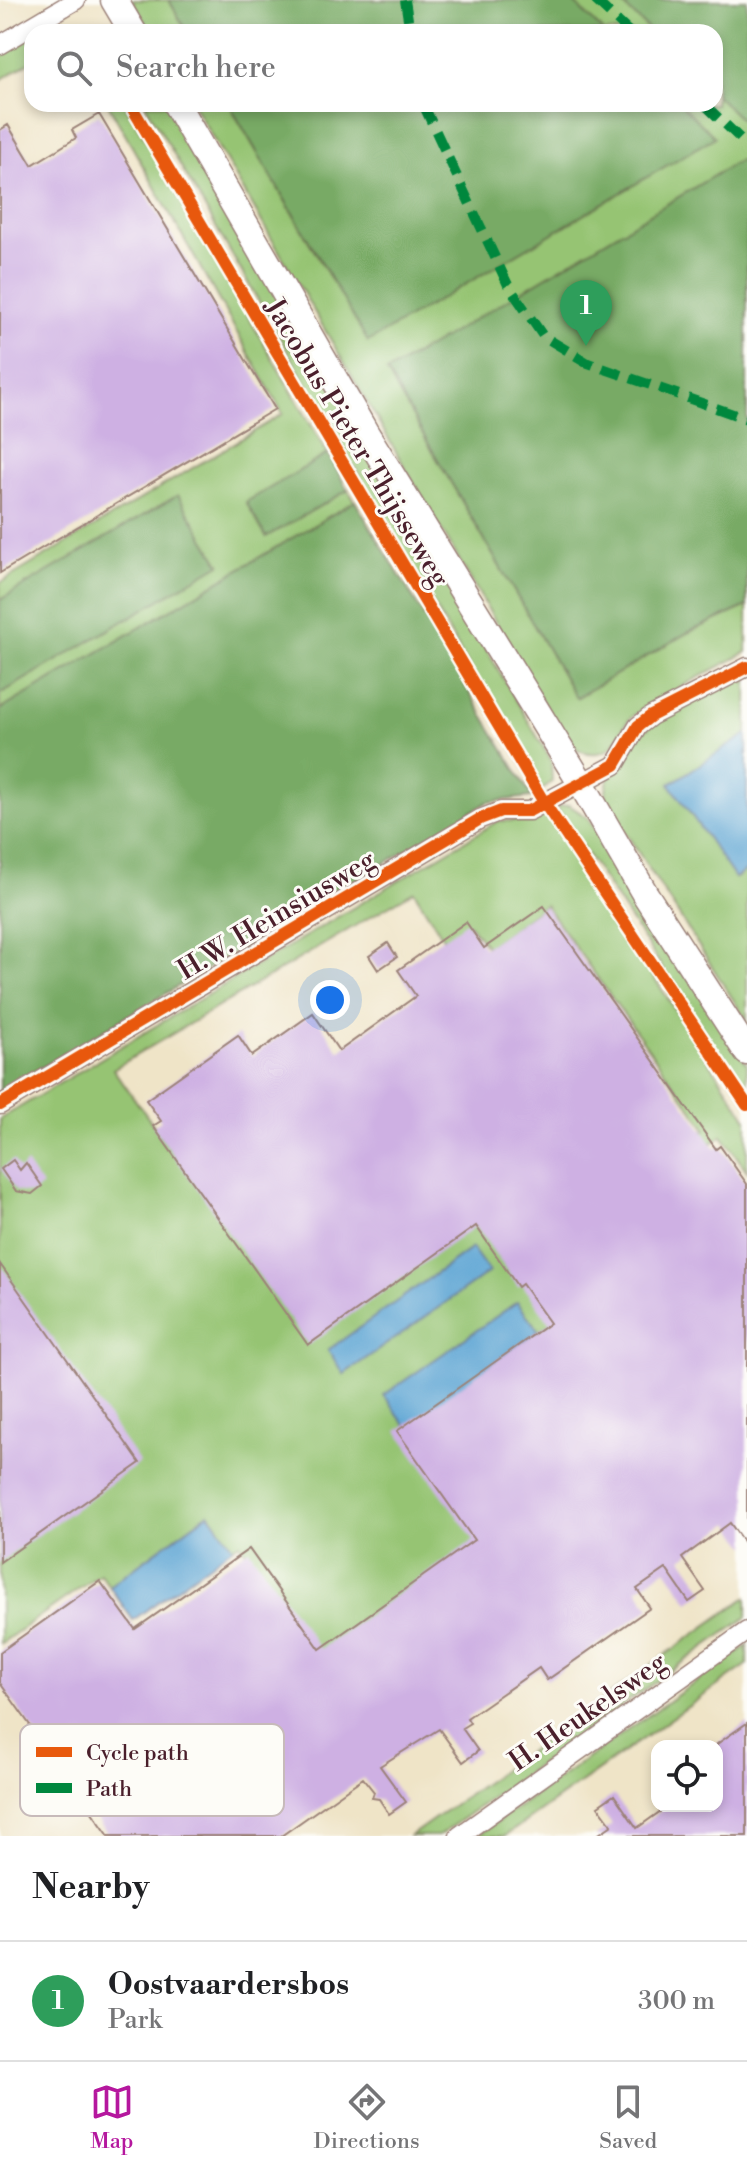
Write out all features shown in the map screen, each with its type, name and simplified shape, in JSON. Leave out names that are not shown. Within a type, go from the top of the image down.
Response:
[{"type":"street","points":[[35,24],[76,0]]},
{"type":"street","points":[[114,0],[128,24]]},
{"type":"street","points":[[0,45],[24,31]]},
{"type":"street","name":"Jacobus Pieter Thijsseweg","points":[[181,112],[365,432],[581,783],[645,894],[747,1052]]},
{"type":"street","name":"H.W. Heinsiusweg","points":[[0,1105],[480,819],[501,811],[529,811],[615,765],[638,726],[651,716],[747,667]]},
{"type":"street","name":"H. Heukelsweg","points":[[459,1836],[747,1631]]},
{"type":"green space","points":[[132,0],[169,0],[182,24],[146,24]]},
{"type":"green space","points":[[169,0],[571,0],[596,24],[182,24]]},
{"type":"green space","points":[[217,0],[747,0],[747,589],[426,348],[387,372],[576,698],[687,633],[747,606],[747,652],[634,715],[615,743],[605,751],[591,753],[578,749],[567,741],[555,724],[198,112],[234,112],[333,283],[282,112],[723,112],[723,24],[231,24]]},
{"type":"green space","points":[[618,0],[747,0],[747,118],[742,121],[723,102],[723,24],[643,24]]},
{"type":"green space","points":[[24,39],[24,66],[0,80],[0,53]]},
{"type":"green space","points":[[113,112],[130,112],[328,454],[247,502],[267,536],[348,490],[355,501],[0,710],[0,694],[220,563],[155,509],[0,600],[0,583],[283,414]]},
{"type":"green space","points":[[150,112],[173,112],[551,760],[552,781],[541,791]]},
{"type":"green space","points":[[234,112],[688,112],[715,137],[368,342]]},
{"type":"green space","points":[[740,160],[747,166],[747,606],[687,633],[576,698],[387,372]]},
{"type":"green space","points":[[328,454],[348,490],[266,537],[246,502]]},
{"type":"green space","points":[[178,495],[220,564],[0,694],[0,600]]},
{"type":"green space","points":[[355,501],[532,797],[488,802],[0,1092],[0,710]]},
{"type":"green space","points":[[747,669],[747,734],[670,784],[736,878],[747,870],[747,1021],[606,802],[608,779],[619,758],[636,738],[680,706]]},
{"type":"green space","points":[[569,805],[588,818],[747,1064],[747,1096],[556,807]]},
{"type":"green space","points":[[546,813],[747,1119],[747,1171],[722,1136],[525,1276],[556,1320],[539,1331],[517,1302],[385,1395],[486,1537],[320,1657],[240,1543],[233,1547],[209,1513],[109,1586],[100,1574],[0,1644],[0,1119],[498,821],[529,821]],"holes":[[[414,891],[445,941],[470,925],[487,947],[545,905],[706,1129],[514,1267],[353,1044],[308,1339],[113,1069]]]},
{"type":"green space","points":[[747,1597],[747,1617],[438,1836],[410,1836]]},
{"type":"green space","points":[[747,1646],[747,1665],[505,1836],[477,1836]]},
{"type":"water","points":[[747,734],[747,870],[735,878],[670,784]]},
{"type":"water","points":[[472,1248],[489,1272],[344,1374],[328,1350]]},
{"type":"water","points":[[517,1302],[539,1331],[407,1427],[384,1395]]},
{"type":"water","points":[[209,1513],[233,1547],[133,1620],[109,1586]]},
{"type":"building","points":[[99,114],[275,409],[0,573],[0,130],[8,125],[32,165],[76,138],[72,130]]},
{"type":"building","points":[[544,906],[716,1149],[720,1146],[747,1184],[747,1547],[730,1523],[682,1558],[705,1591],[689,1602],[666,1569],[637,1589],[650,1608],[547,1680],[539,1668],[467,1718],[470,1723],[462,1728],[478,1751],[463,1762],[439,1729],[380,1766],[406,1802],[389,1814],[379,1799],[372,1798],[374,1792],[363,1778],[281,1836],[109,1836],[95,1816],[284,1816],[284,1724],[29,1724],[0,1683],[0,1652],[100,1581],[135,1629],[249,1549],[320,1649],[474,1540],[397,1431],[550,1323],[522,1284],[518,1287],[476,1226],[308,1345],[153,1126],[161,1121],[146,1100],[238,1035],[252,1056],[313,1013],[339,1051],[416,996],[398,970],[466,922],[484,948]]},
{"type":"building","points":[[388,943],[397,957],[378,970],[369,956]]},
{"type":"building","points":[[13,1160],[20,1170],[26,1163],[42,1186],[32,1194],[16,1191],[1,1169]]},
{"type":"building","points":[[0,1264],[140,1463],[0,1562]]},
{"type":"building","points":[[747,1723],[747,1836],[596,1836],[612,1825],[598,1806],[614,1795],[637,1828],[660,1812],[723,1812],[723,1740]]},
{"type":"marked path","points":[[405,0],[409,24]]},
{"type":"marked path","points":[[595,0],[620,24]]},
{"type":"marked path","points":[[427,112],[508,285],[543,336],[588,363],[747,419]]},
{"type":"marked path","points":[[712,112],[747,145]]},
{"type":"cycle path","points":[[135,112],[545,804],[747,1105]]},
{"type":"cycle path","points":[[0,1105],[480,819],[501,811],[529,811],[615,765],[638,726],[651,716],[747,667]]},
{"type":"place","name":"Oostvaardersbos","points":[[586,346]]}]
